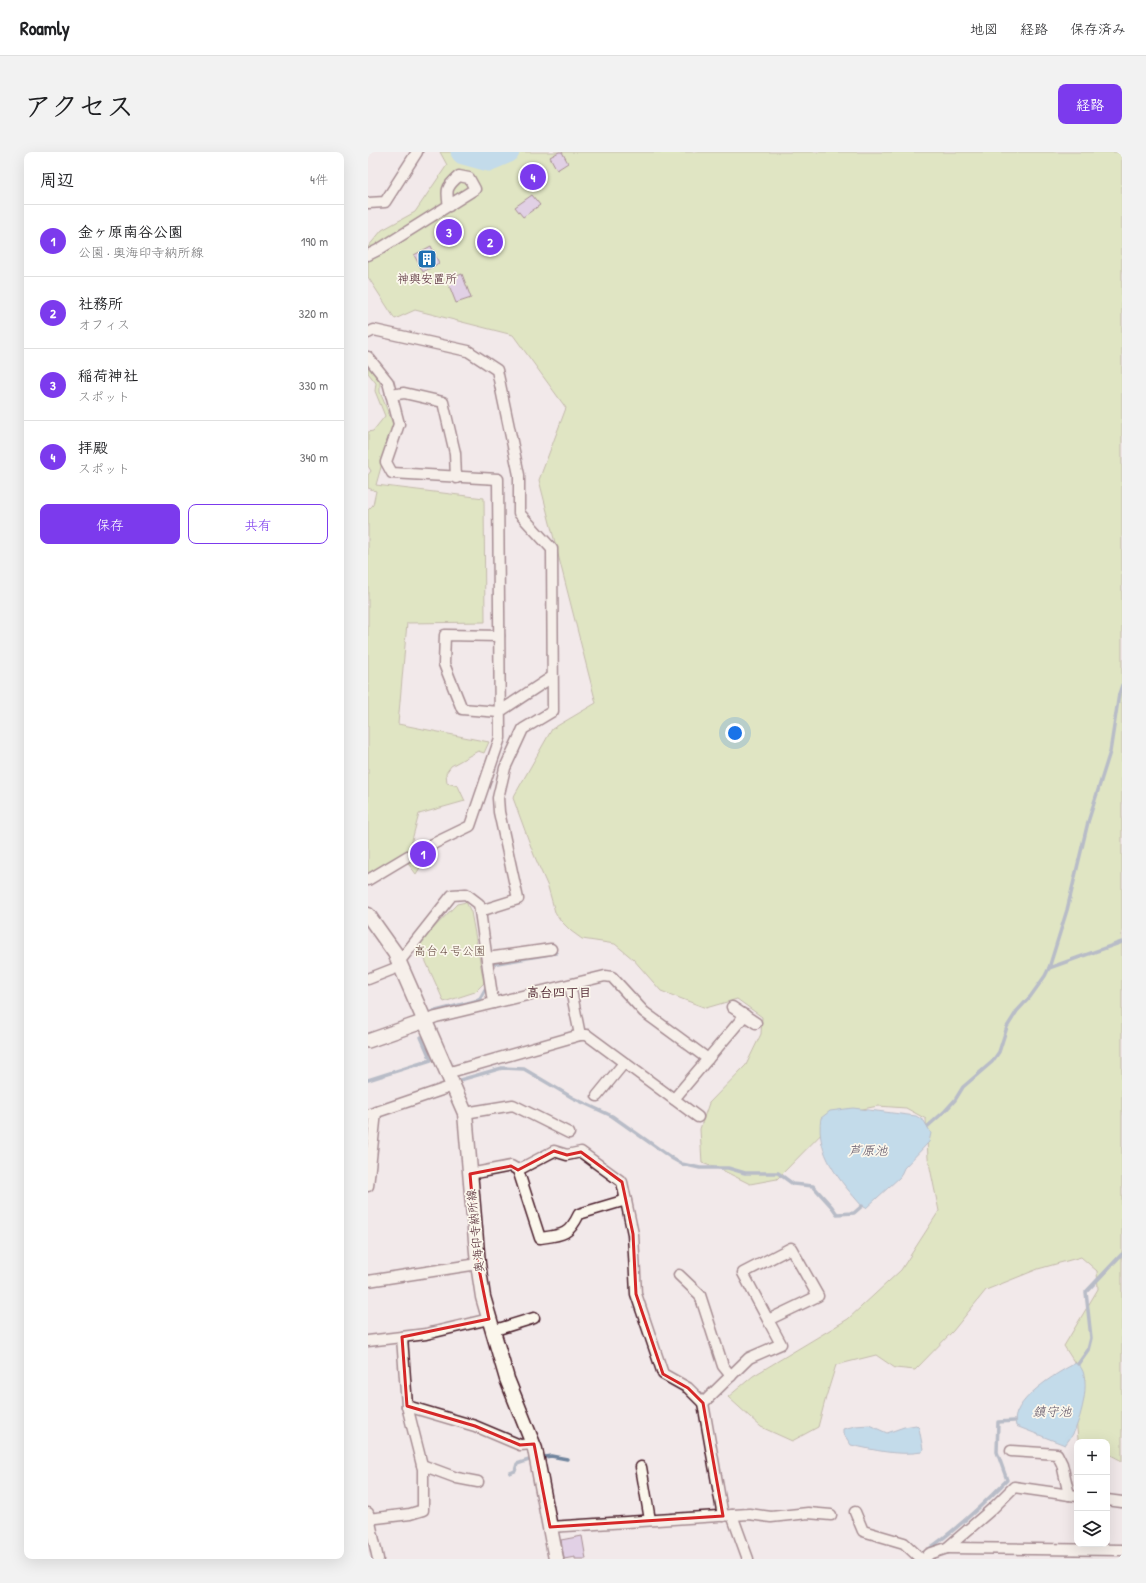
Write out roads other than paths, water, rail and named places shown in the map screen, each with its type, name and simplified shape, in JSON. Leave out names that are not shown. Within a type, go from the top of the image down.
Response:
[{"type":"main road","name":"奥海印寺納所線","points":[[368,915],[395,953],[465,1113],[478,1264],[490,1325],[507,1378],[533,1444],[556,1559]]},
{"type":"street","points":[[368,202],[384,202],[417,152]]},
{"type":"street","points":[[368,255],[449,206]]},
{"type":"street","points":[[368,333],[374,330],[468,351],[497,370],[519,475],[519,513],[552,549],[553,711],[523,729],[505,768],[498,798],[499,812],[518,899],[480,911]]},
{"type":"street","points":[[368,356],[388,382],[399,424],[386,462],[392,473],[456,478],[498,479],[498,636],[500,738],[470,826],[408,856],[368,880]]},
{"type":"street","points":[[391,395],[404,392],[443,402],[455,453],[456,478]]},
{"type":"street","points":[[498,636],[444,635],[444,664],[462,709],[499,712],[552,677]]},
{"type":"street","points":[[368,979],[400,964],[452,895],[466,894],[479,904],[493,1003]]},
{"type":"street","points":[[487,958],[551,948]]},
{"type":"street","points":[[368,1041],[436,1017],[605,976],[612,977],[644,1012],[708,1058]]},
{"type":"street","points":[[570,985],[580,1035]]},
{"type":"street","points":[[732,1007],[756,1023]]},
{"type":"street","points":[[674,1099],[745,1015]]},
{"type":"street","points":[[447,1072],[580,1035],[586,1035],[698,1117]]},
{"type":"street","points":[[597,1096],[624,1063]]},
{"type":"street","points":[[368,1186],[372,1114],[453,1086]]},
{"type":"street","points":[[465,1113],[513,1105],[569,1133]]},
{"type":"street","points":[[518,1170],[554,1151],[567,1155],[581,1152],[622,1182],[633,1234],[636,1294],[663,1374],[688,1388],[703,1403],[728,1515],[748,1559]]},
{"type":"street","points":[[470,1174],[511,1166],[518,1170],[540,1238],[561,1235],[573,1227],[578,1214],[626,1200]]},
{"type":"street","points":[[703,1403],[749,1358],[780,1344],[743,1273],[791,1248],[818,1296],[768,1320]]},
{"type":"street","points":[[368,1281],[478,1264]]},
{"type":"street","points":[[679,1275],[700,1296],[723,1366],[731,1376]]},
{"type":"street","points":[[368,1341],[534,1318]]},
{"type":"street","points":[[378,1559],[368,1517],[410,1514],[423,1510],[422,1465],[407,1406],[402,1337]]},
{"type":"street","points":[[407,1406],[475,1426],[520,1445],[533,1444]]},
{"type":"street","points":[[947,1548],[992,1509],[1014,1487],[1073,1495],[1057,1454],[1010,1451]]},
{"type":"street","points":[[422,1465],[457,1478],[478,1482]]},
{"type":"street","points":[[641,1467],[650,1520]]},
{"type":"street","points":[[1110,1500],[1122,1502]]},
{"type":"street","points":[[855,1512],[863,1531],[904,1543],[921,1559]]},
{"type":"street","points":[[550,1527],[749,1514],[771,1517],[808,1513],[831,1515]]},
{"type":"street","points":[[925,1559],[929,1554],[947,1548],[1122,1550]]},
{"type":"water","name":"芦原池","points":[[853,1108],[916,1116],[924,1121],[931,1133],[929,1142],[904,1168],[900,1177],[866,1208],[862,1206],[845,1187],[831,1166],[822,1143],[820,1131],[821,1118],[830,1111]]},
{"type":"water","name":"鎮守池","points":[[1076,1363],[1081,1368],[1084,1376],[1084,1396],[1077,1425],[1073,1434],[1065,1445],[1016,1426],[1016,1417],[1019,1407],[1027,1398],[1036,1389],[1058,1373]]},
{"type":"water","points":[[869,1425],[887,1433],[904,1427],[916,1425],[919,1428],[923,1449],[922,1452],[895,1453],[851,1445],[843,1433],[843,1429]]},
{"type":"waterway","points":[[461,152],[463,154],[488,161],[509,152]]},
{"type":"waterway","points":[[928,1126],[955,1100],[963,1087],[992,1062],[999,1052],[1007,1027],[1017,1011],[1030,997],[1045,976],[1049,968],[1067,910],[1088,822],[1110,752],[1119,694],[1122,685]]},
{"type":"waterway","points":[[1049,968],[1122,942]]},
{"type":"waterway","points":[[492,964],[556,953]]},
{"type":"waterway","points":[[428,1013],[479,1000],[487,986]]},
{"type":"waterway","points":[[368,1080],[431,1060],[421,1037]]},
{"type":"waterway","points":[[460,1080],[502,1068],[524,1069],[573,1098],[612,1116],[682,1164],[700,1168],[728,1168],[745,1173],[778,1173],[793,1184],[813,1186],[837,1214],[854,1213],[862,1206]]},
{"type":"waterway","points":[[1078,1364],[1088,1350],[1091,1338],[1086,1292],[1122,1254]]},
{"type":"waterway","points":[[919,1556],[965,1520],[1007,1480],[997,1452],[998,1422],[1014,1421]]},
{"type":"waterway","points":[[545,1457],[551,1456],[567,1459]]},
{"type":"waterway","points":[[510,1473],[515,1471],[517,1464],[529,1460]]},
{"type":"place","name":"拝殿","points":[[533,177]]},
{"type":"place","name":"稲荷神社","points":[[449,232]]},
{"type":"place","name":"社務所","points":[[490,242]]},
{"type":"place","name":"神輿安置所","points":[[427,259]]},
{"type":"place","name":"金ヶ原南谷公園","points":[[423,854]]},
{"type":"district","name":"高台四丁目","points":[[559,992]]},
{"type":"park label","name":"高台４号公園","points":[[450,950]]}]
